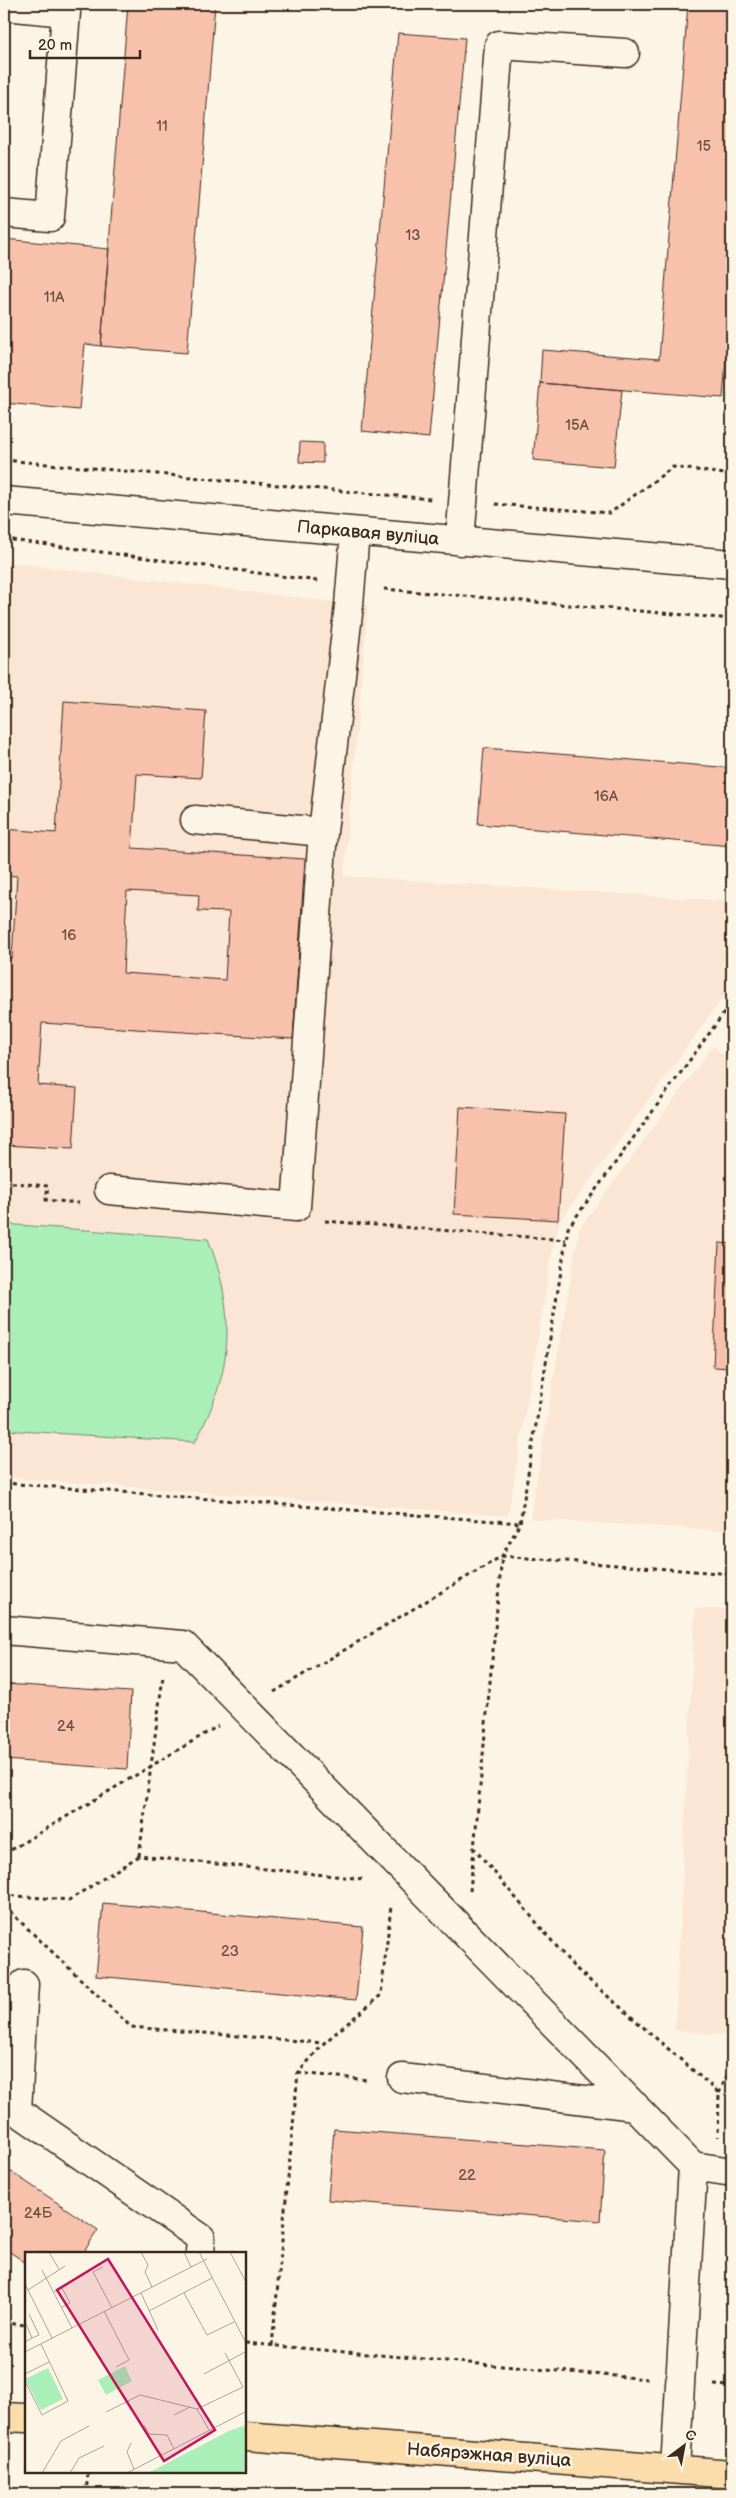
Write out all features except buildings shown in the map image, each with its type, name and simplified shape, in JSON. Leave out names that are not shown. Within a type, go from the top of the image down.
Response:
[{"type":"main road","points":[[4,2417],[25,2418]]},
{"type":"main road","name":"Набярэжная вуліца","points":[[246,2436],[732,2474]]},
{"type":"street","points":[[4,6],[66,12],[50,217],[4,213]]},
{"type":"street","points":[[460,541],[499,45],[626,53]]},
{"type":"street","name":"Паркавая вуліца","points":[[4,501],[732,564]]},
{"type":"street","points":[[109,1190],[296,1207],[323,832],[350,605],[355,532]]},
{"type":"street","points":[[195,820],[323,832]]},
{"type":"street","points":[[4,1630],[183,1645],[635,2106],[714,2169],[680,2382],[674,2469]]},
{"type":"street","points":[[24,1984],[17,2111],[201,2238],[200,2252]]},
{"type":"street","points":[[402,2078],[635,2106]]},
{"type":"path","points":[[4,460],[464,502],[610,513],[673,467],[732,476]]},
{"type":"path","points":[[467,1934],[473,1846],[502,1556],[520,1524],[568,1228],[732,1002]]},
{"type":"path","points":[[4,1483],[520,1524]]},
{"type":"path","points":[[4,1854],[502,1556],[732,1574]]},
{"type":"path","points":[[139,1856],[152,1766],[166,1644]]},
{"type":"path","points":[[473,1846],[573,1966],[720,2093]]},
{"type":"path","points":[[4,1895],[69,1900],[139,1856],[360,1878],[368,1882]]},
{"type":"path","points":[[272,2346],[298,2073],[324,2043],[381,1996],[392,1896],[401,1867]]},
{"type":"path","points":[[4,1906],[131,2027],[324,2043]]},
{"type":"path","points":[[714,2169],[720,2093],[732,2065]]},
{"type":"path","points":[[298,2073],[374,2081]]},
{"type":"path","points":[[4,2323],[25,2325]]},
{"type":"path","points":[[246,2343],[732,2386]]},
{"type":"path","points":[[86,2494],[88,2473]]},
{"type":"shaded area","points":[[4,562],[368,606],[344,876],[732,901],[732,985],[560,1221],[554,1240],[508,1516],[4,1477]]},
{"type":"shaded area","points":[[713,1046],[732,1063],[732,1531],[530,1519],[579,1229]]},
{"type":"shaded area","points":[[695,1608],[732,1610],[732,2036],[675,2030]]},
{"type":"green space","points":[[4,1224],[208,1239],[224,1292],[227,1342],[217,1392],[208,1417],[195,1442],[4,1430]]}]
